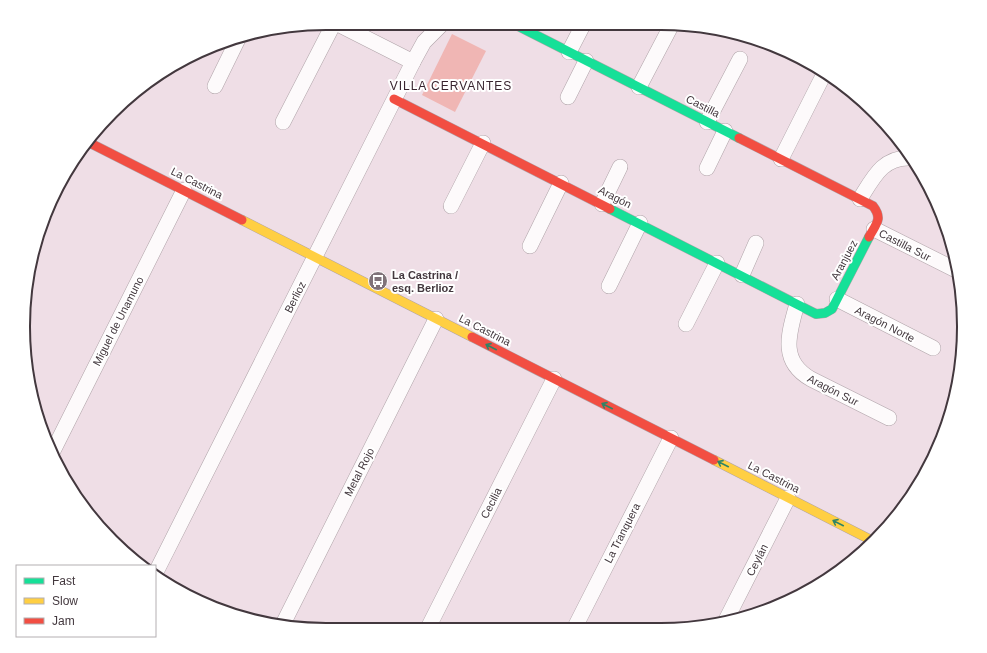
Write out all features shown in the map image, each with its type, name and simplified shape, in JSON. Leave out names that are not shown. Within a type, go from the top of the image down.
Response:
[{"type":"street","points":[[283,122],[331,30]]},
{"type":"street","points":[[349,30],[413,62]]},
{"type":"street","name":"Berlioz","points":[[157,570],[413,62],[424,42],[436,30]]},
{"type":"street","name":"Castilla","points":[[526,30],[860,199],[873,206],[878,213]]},
{"type":"street","points":[[569,52],[580,30]]},
{"type":"street","points":[[639,87],[669,30]]},
{"type":"street","points":[[215,86],[235,45]]},
{"type":"street","points":[[707,122],[740,59]]},
{"type":"street","points":[[568,97],[586,61]]},
{"type":"street","points":[[781,159],[822,78]]},
{"type":"street","name":"Aragón","points":[[394,99],[816,314],[825,314]]},
{"type":"street","points":[[707,168],[725,131]]},
{"type":"street","points":[[451,206],[483,143]]},
{"type":"street","name":"La Castrina","points":[[93,144],[868,538]]},
{"type":"street","points":[[860,199],[870,182],[882,167],[888,162],[904,158]]},
{"type":"street","points":[[602,204],[620,167]]},
{"type":"street","points":[[530,246],[561,183]]},
{"type":"street","name":"Miguel de Unamuno","points":[[55,445],[184,190]]},
{"type":"street","name":"Aranjuez","points":[[825,314],[832,309],[874,229],[878,221],[878,213]]},
{"type":"street","points":[[609,286],[640,224]]},
{"type":"street","name":"Castilla Sur","points":[[874,229],[951,268]]},
{"type":"street","points":[[742,275],[756,243]]},
{"type":"street","points":[[686,324],[717,263]]},
{"type":"street","name":"Aragón Norte","points":[[837,299],[933,348]]},
{"type":"street","name":"Aragón Sur","points":[[797,304],[791,326],[789,343],[789,352],[795,366],[805,376],[889,418]]},
{"type":"street","name":"Metal Rojo","points":[[285,620],[436,319]]},
{"type":"street","name":"Cecilia","points":[[431,623],[554,379]]},
{"type":"street","name":"La Tranquera","points":[[577,623],[671,438]]},
{"type":"street","name":"Ceylán","points":[[729,615],[788,498]]},
{"type":"shaded area","points":[[452,34],[486,51],[455,112],[422,95]]},
{"type":"traffic: fast","points":[[526,30],[739,138]]},
{"type":"traffic: fast","points":[[610,209],[816,314],[825,313],[832,309],[869,237]]},
{"type":"traffic: slow","points":[[242,220],[472,337]]},
{"type":"traffic: slow","points":[[714,460],[868,538]]},
{"type":"traffic: jam","points":[[394,99],[610,209]]},
{"type":"traffic: jam","points":[[739,138],[873,206],[878,214],[878,218],[869,237]]},
{"type":"traffic: jam","points":[[92,144],[242,220]]},
{"type":"traffic: jam","points":[[472,337],[714,460]]},
{"type":"place","name":"La Castrina / esq. Berlioz","points":[[378,281]]},
{"type":"district","name":"VILLA CERVANTES","points":[[451,86]]}]
